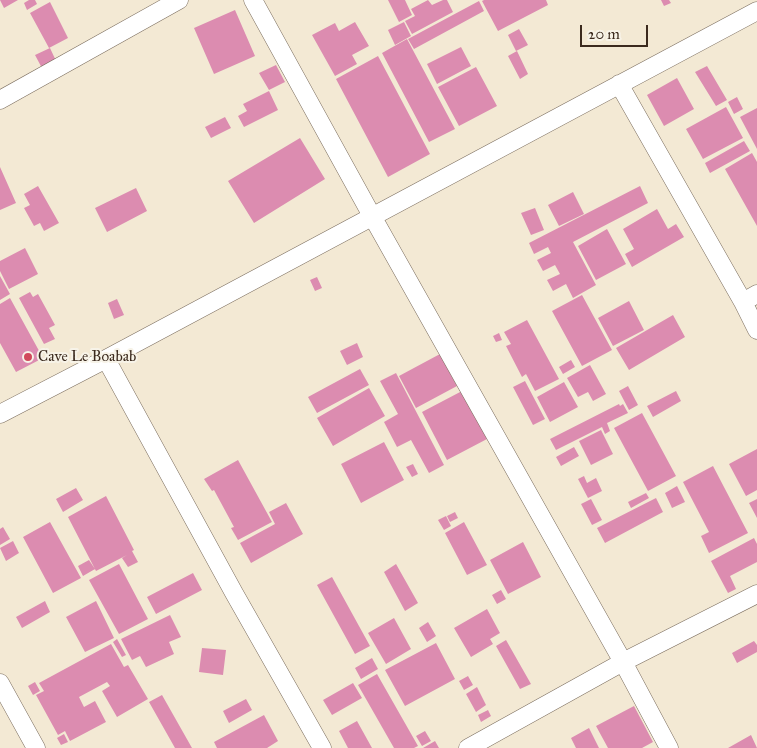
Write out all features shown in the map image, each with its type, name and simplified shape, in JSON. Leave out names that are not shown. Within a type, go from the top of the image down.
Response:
[{"type":"street","points":[[0,100],[179,0]]},
{"type":"street","points":[[253,0],[372,216],[624,662],[669,748]]},
{"type":"street","points":[[0,414],[757,11]]},
{"type":"street","points":[[619,84],[750,298],[757,330]]},
{"type":"street","points":[[106,359],[234,593],[322,748]]},
{"type":"street","points":[[468,748],[624,662],[757,594]]},
{"type":"street","points":[[2,692],[36,748]]},
{"type":"building","points":[[0,0],[18,0],[4,8]]},
{"type":"building","points":[[29,0],[35,0],[37,4],[27,10],[24,3]]},
{"type":"building","points":[[388,0],[405,0],[412,15],[399,22]]},
{"type":"building","points":[[428,0],[432,5],[447,0],[453,12],[412,34],[405,21],[415,16],[411,9]]},
{"type":"building","points":[[546,0],[548,5],[498,31],[482,1]]},
{"type":"building","points":[[661,0],[669,0],[671,3],[664,6]]},
{"type":"building","points":[[479,1],[484,11],[414,49],[408,39]]},
{"type":"building","points":[[50,2],[68,38],[49,48],[30,13]]},
{"type":"building","points":[[235,10],[255,56],[214,74],[194,28]]},
{"type":"building","points":[[355,22],[369,46],[352,55],[357,64],[335,76],[312,35],[335,23],[339,31]]},
{"type":"building","points":[[404,22],[411,36],[395,45],[388,30]]},
{"type":"building","points":[[519,29],[528,45],[516,51],[508,35]]},
{"type":"building","points":[[407,39],[455,129],[429,142],[382,53]]},
{"type":"building","points":[[461,47],[471,66],[437,84],[427,64]]},
{"type":"building","points":[[50,48],[57,63],[43,70],[35,55]]},
{"type":"building","points":[[517,51],[528,74],[520,79],[508,56]]},
{"type":"building","points":[[378,56],[430,154],[388,177],[336,79]]},
{"type":"building","points":[[276,65],[285,82],[269,90],[259,73]]},
{"type":"building","points":[[707,66],[727,100],[716,106],[695,72]]},
{"type":"building","points":[[476,67],[497,106],[459,126],[438,87]]},
{"type":"building","points":[[677,78],[694,109],[664,126],[647,95]]},
{"type":"building","points":[[269,91],[278,110],[244,127],[238,116],[247,111],[243,104]]},
{"type":"building","points":[[737,97],[743,109],[734,114],[728,102]]},
{"type":"building","points":[[726,107],[743,138],[703,159],[686,129]]},
{"type":"building","points":[[757,108],[757,149],[740,117]]},
{"type":"building","points":[[225,117],[231,128],[211,138],[205,127]]},
{"type":"building","points":[[300,138],[325,179],[254,223],[228,181]]},
{"type":"building","points":[[744,141],[750,151],[710,173],[705,163]]},
{"type":"building","points":[[752,153],[757,162],[757,226],[725,169]]},
{"type":"building","points":[[0,167],[16,203],[0,210]]},
{"type":"building","points":[[38,186],[59,223],[44,231],[40,223],[34,226],[24,208],[30,205],[24,194]]},
{"type":"building","points":[[640,186],[648,203],[573,242],[596,285],[573,298],[566,284],[553,291],[547,280],[560,274],[555,265],[543,271],[537,260],[551,253],[548,247],[534,254],[529,243]]},
{"type":"building","points":[[136,188],[147,211],[107,232],[95,208]]},
{"type":"building","points":[[573,192],[584,214],[559,226],[548,205]]},
{"type":"building","points":[[535,208],[544,230],[531,235],[521,213]]},
{"type":"building","points":[[657,209],[668,229],[676,224],[684,237],[632,267],[625,254],[634,249],[623,229]]},
{"type":"building","points":[[607,229],[626,264],[596,280],[578,246]]},
{"type":"building","points":[[25,248],[38,274],[9,289],[0,271],[0,261]]},
{"type":"building","points":[[0,276],[10,294],[0,300]]},
{"type":"building","points":[[317,277],[322,288],[315,291],[310,280]]},
{"type":"building","points":[[30,292],[33,297],[38,294],[55,325],[49,328],[55,339],[44,344],[19,298]]},
{"type":"building","points":[[582,295],[612,350],[582,366],[552,311]]},
{"type":"building","points":[[10,298],[43,358],[16,372],[0,343],[0,304]]},
{"type":"building","points":[[117,299],[124,315],[114,319],[108,303]]},
{"type":"building","points":[[629,301],[644,330],[613,346],[598,318]]},
{"type":"building","points":[[673,315],[685,337],[629,370],[616,348]]},
{"type":"building","points":[[527,320],[559,379],[535,391],[526,374],[522,377],[506,346],[511,344],[504,332]]},
{"type":"building","points":[[499,333],[502,340],[496,342],[493,336]]},
{"type":"building","points":[[357,343],[363,357],[347,365],[340,351]]},
{"type":"building","points":[[440,354],[457,386],[416,408],[399,376]]},
{"type":"building","points":[[571,360],[575,367],[563,374],[559,367]]},
{"type":"building","points":[[590,365],[606,394],[593,401],[588,392],[578,397],[567,378]]},
{"type":"building","points":[[360,369],[369,385],[317,413],[308,397]]},
{"type":"building","points":[[396,373],[444,465],[429,473],[411,440],[397,447],[384,422],[398,414],[380,381]]},
{"type":"building","points":[[525,381],[545,419],[533,425],[513,387]]},
{"type":"building","points":[[564,382],[578,407],[550,422],[537,397]]},
{"type":"building","points":[[628,386],[638,405],[629,410],[619,391]]},
{"type":"building","points":[[369,388],[385,416],[333,446],[317,418]]},
{"type":"building","points":[[462,391],[487,439],[447,460],[422,412]]},
{"type":"building","points":[[676,391],[681,401],[653,417],[647,406]]},
{"type":"building","points":[[619,404],[620,406],[623,404],[628,413],[607,423],[610,431],[605,434],[602,427],[556,450],[550,439]]},
{"type":"building","points":[[642,413],[676,476],[648,491],[614,428]]},
{"type":"building","points":[[601,430],[613,454],[591,465],[579,441]]},
{"type":"building","points":[[384,442],[404,480],[361,503],[341,464]]},
{"type":"building","points":[[574,447],[579,456],[561,466],[556,457]]},
{"type":"building","points":[[757,449],[757,490],[746,496],[729,464]]},
{"type":"building","points":[[238,460],[272,522],[238,540],[231,528],[234,527],[214,490],[212,491],[204,479]]},
{"type":"building","points":[[413,464],[418,474],[412,477],[406,467]]},
{"type":"building","points":[[713,466],[748,533],[709,553],[701,536],[709,532],[683,482]]},
{"type":"building","points":[[584,476],[587,483],[596,478],[602,491],[588,498],[578,479]]},
{"type":"building","points":[[677,486],[685,502],[672,508],[665,493]]},
{"type":"building","points":[[76,488],[83,500],[63,512],[56,499]]},
{"type":"building","points":[[646,493],[649,498],[631,508],[628,502]]},
{"type":"building","points":[[106,496],[134,550],[132,551],[138,562],[128,567],[122,558],[127,555],[96,571],[68,517]]},
{"type":"building","points":[[656,498],[663,512],[605,543],[597,528]]},
{"type":"building","points":[[591,499],[602,520],[592,525],[581,504]]},
{"type":"building","points":[[757,499],[757,518],[749,503]]},
{"type":"building","points":[[286,503],[303,534],[251,563],[240,543],[275,524],[269,512]]},
{"type":"building","points":[[455,512],[458,518],[450,522],[447,516]]},
{"type":"building","points":[[446,516],[451,526],[444,530],[438,520]]},
{"type":"building","points":[[50,522],[81,578],[53,593],[23,537]]},
{"type":"building","points":[[464,522],[487,565],[467,575],[445,533]]},
{"type":"building","points":[[3,527],[10,539],[0,545],[0,529]]},
{"type":"building","points":[[754,538],[757,544],[757,562],[730,576],[736,589],[728,593],[711,561]]},
{"type":"building","points":[[13,541],[19,553],[6,561],[0,548]]},
{"type":"building","points":[[523,542],[541,577],[508,594],[490,560]]},
{"type":"building","points":[[89,560],[95,569],[83,576],[78,566]]},
{"type":"building","points":[[119,564],[148,619],[119,634],[89,580]]},
{"type":"building","points":[[396,564],[418,603],[405,611],[384,572]]},
{"type":"building","points":[[193,573],[202,590],[156,614],[147,597]]},
{"type":"building","points":[[332,577],[370,646],[355,654],[317,585]]},
{"type":"building","points":[[501,590],[506,599],[497,604],[492,595]]},
{"type":"building","points":[[45,601],[50,612],[22,628],[16,617]]},
{"type":"building","points":[[96,601],[114,638],[85,652],[66,617]]},
{"type":"building","points":[[487,609],[500,633],[490,639],[493,644],[471,657],[454,628]]},
{"type":"building","points":[[170,615],[181,637],[169,642],[174,654],[146,667],[140,656],[132,660],[121,639]]},
{"type":"building","points":[[394,618],[411,649],[386,664],[368,633]]},
{"type":"building","points":[[428,622],[436,636],[427,642],[419,628]]},
{"type":"building","points":[[117,639],[126,655],[122,657],[113,642]]},
{"type":"building","points":[[506,640],[531,684],[520,689],[496,646]]},
{"type":"building","points":[[754,641],[757,645],[757,652],[737,663],[732,653]]},
{"type":"building","points":[[436,643],[455,679],[405,706],[385,670]]},
{"type":"building","points":[[111,644],[124,667],[128,665],[148,699],[117,717],[102,691],[110,686],[107,682],[79,697],[84,707],[95,701],[106,722],[70,741],[65,731],[58,735],[36,695],[44,691],[39,683]]},
{"type":"building","points":[[202,648],[226,650],[223,675],[199,672]]},
{"type":"building","points":[[372,658],[378,669],[361,679],[355,668]]},
{"type":"building","points":[[377,674],[418,746],[414,748],[394,748],[358,685]]},
{"type":"building","points":[[468,676],[473,685],[464,690],[459,681]]},
{"type":"building","points":[[35,682],[40,691],[33,695],[28,686]]},
{"type":"building","points":[[353,683],[362,698],[332,715],[323,700]]},
{"type":"building","points":[[477,687],[486,705],[476,712],[466,694]]},
{"type":"building","points":[[162,695],[192,748],[175,748],[149,702]]},
{"type":"building","points":[[246,699],[252,710],[229,723],[223,711]]},
{"type":"building","points":[[634,706],[653,742],[642,748],[608,748],[596,726]]},
{"type":"building","points":[[488,710],[491,716],[481,722],[478,715]]},
{"type":"building","points":[[264,715],[278,741],[267,748],[217,748],[214,742]]},
{"type":"building","points":[[357,721],[372,748],[348,748],[339,731]]},
{"type":"building","points":[[589,728],[599,748],[576,748],[571,738]]},
{"type":"building","points":[[425,731],[431,741],[422,746],[416,736]]},
{"type":"building","points":[[64,734],[68,742],[61,745],[57,738]]},
{"type":"building","points":[[751,735],[757,748],[728,748]]},
{"type":"building","points":[[435,741],[439,748],[423,748]]},
{"type":"place","name":"Cave Le Boabab","points":[[28,357]]}]
